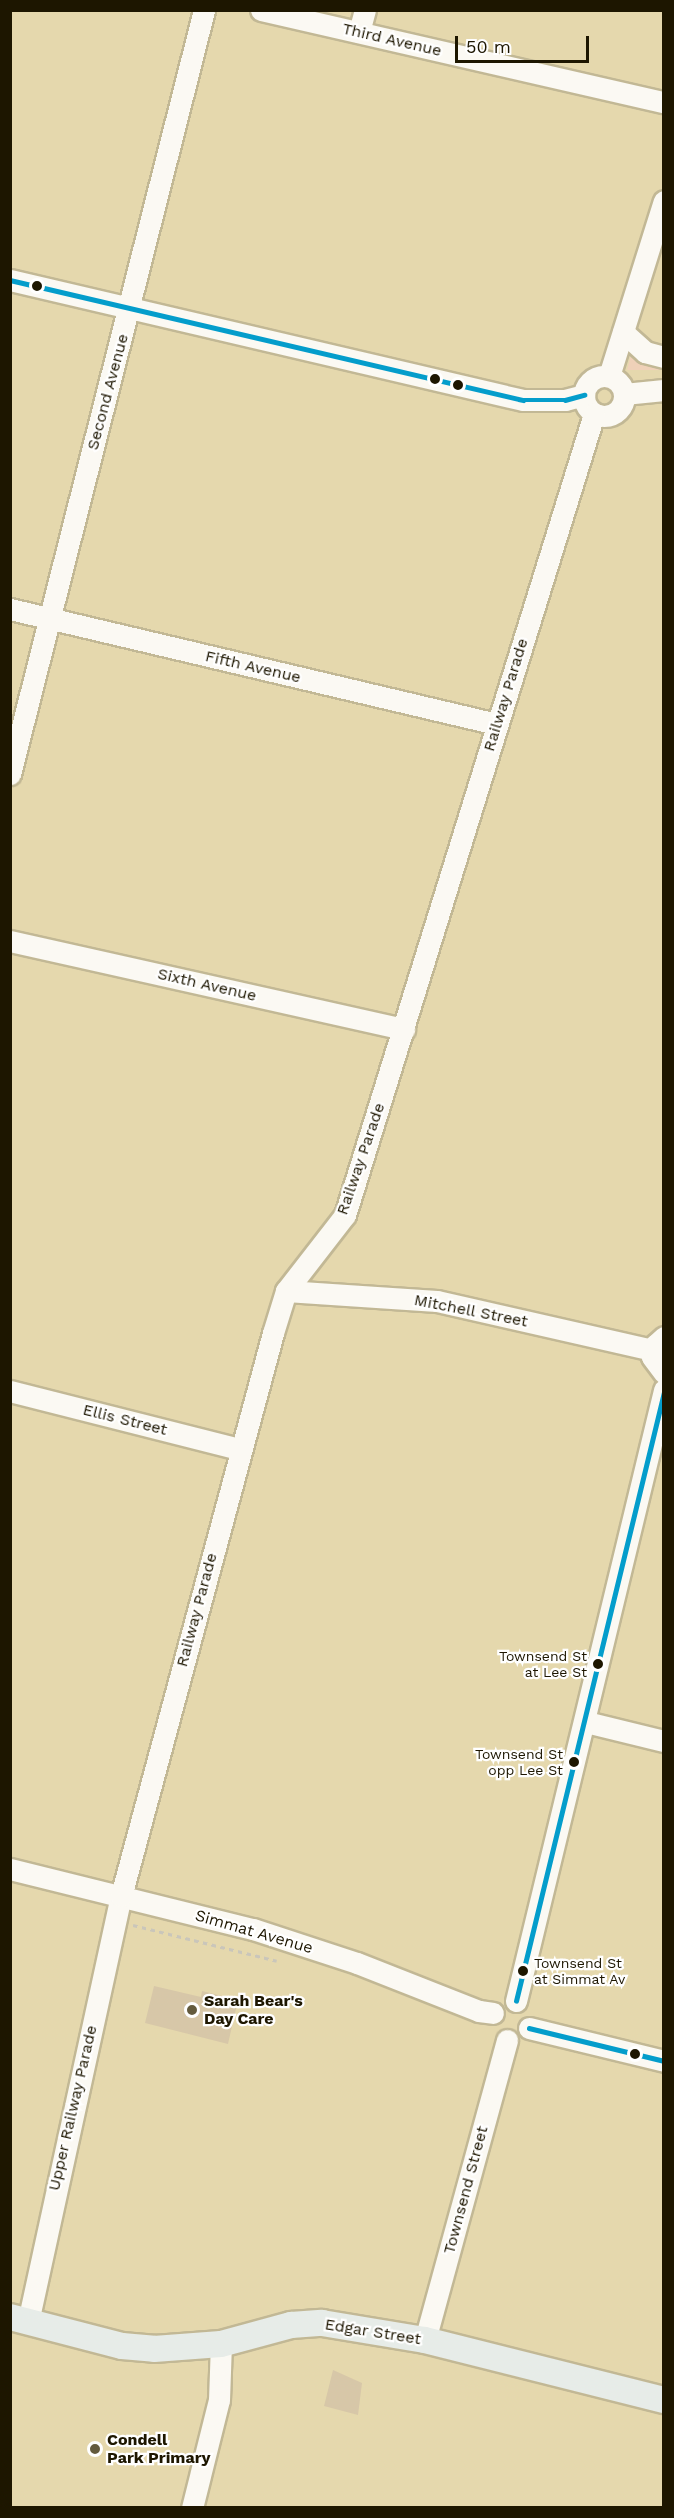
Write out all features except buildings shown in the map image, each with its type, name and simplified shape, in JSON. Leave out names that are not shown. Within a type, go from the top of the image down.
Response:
[{"type":"main road","name":"Edgar Street","points":[[19,2319],[122,2346],[184,2348],[221,2344],[291,2325],[322,2323],[425,2340],[663,2400]]},
{"type":"street","name":"Second Avenue","points":[[10,774],[204,10]]},
{"type":"street","name":"Third Avenue","points":[[261,10],[663,102]]},
{"type":"street","points":[[359,32],[365,10]]},
{"type":"street","points":[[609,376],[663,201]]},
{"type":"street","points":[[10,280],[523,400],[565,400],[584,395]]},
{"type":"street","points":[[623,332],[645,352],[663,357]]},
{"type":"street","points":[[609,376],[619,383],[624,394],[621,406],[612,414],[594,414],[586,405],[584,395],[592,379],[609,376]]},
{"type":"street","points":[[624,394],[663,390]]},
{"type":"street","name":"Railway Parade","points":[[120,1896],[240,1449],[286,1291],[345,1215],[594,414]]},
{"type":"street","name":"Fifth Avenue","points":[[10,609],[496,724]]},
{"type":"street","name":"Sixth Avenue","points":[[10,941],[404,1029]]},
{"type":"street","name":"Mitchell Street","points":[[286,1291],[437,1301],[658,1344]]},
{"type":"street","points":[[658,1344],[653,1363],[663,1373]]},
{"type":"street","points":[[516,2001],[586,1722],[663,1390]]},
{"type":"street","name":"Ellis Street","points":[[10,1391],[240,1449]]},
{"type":"street","points":[[586,1722],[663,1741]]},
{"type":"street","name":"Simmat Avenue","points":[[10,1869],[253,1929],[357,1963],[479,2011],[493,2013]]},
{"type":"street","name":"Upper Railway Parade","points":[[19,2319],[120,1896]]},
{"type":"street","points":[[516,2001],[529,2011],[529,2028],[520,2038],[507,2040],[494,2030],[493,2013],[503,2002],[516,2001]]},
{"type":"street","points":[[529,2028],[663,2061]]},
{"type":"street","name":"Townsend Street","points":[[425,2340],[507,2040]]},
{"type":"street","points":[[192,2508],[219,2400],[221,2344]]},
{"type":"path","points":[[131,1924],[277,1961]]},
{"type":"shaded area","points":[[632,351],[663,364],[663,370],[627,370]]},
{"type":"transit line","points":[[10,280],[523,400],[565,400],[584,395]]},
{"type":"transit line","points":[[516,2001],[664,1392]]},
{"type":"transit line","points":[[529,2028],[664,2061]]},
{"type":"place","name":"Townsend St at Lee St","points":[[598,1664]]},
{"type":"place","name":"Townsend St opp Lee St","points":[[574,1762]]},
{"type":"place","name":"Townsend St at Simmat Av","points":[[523,1971]]},
{"type":"place","name":"Sarah Bear's Day Care","points":[[192,2010]]},
{"type":"place","name":"Condell Park Primary","points":[[95,2449]]}]
